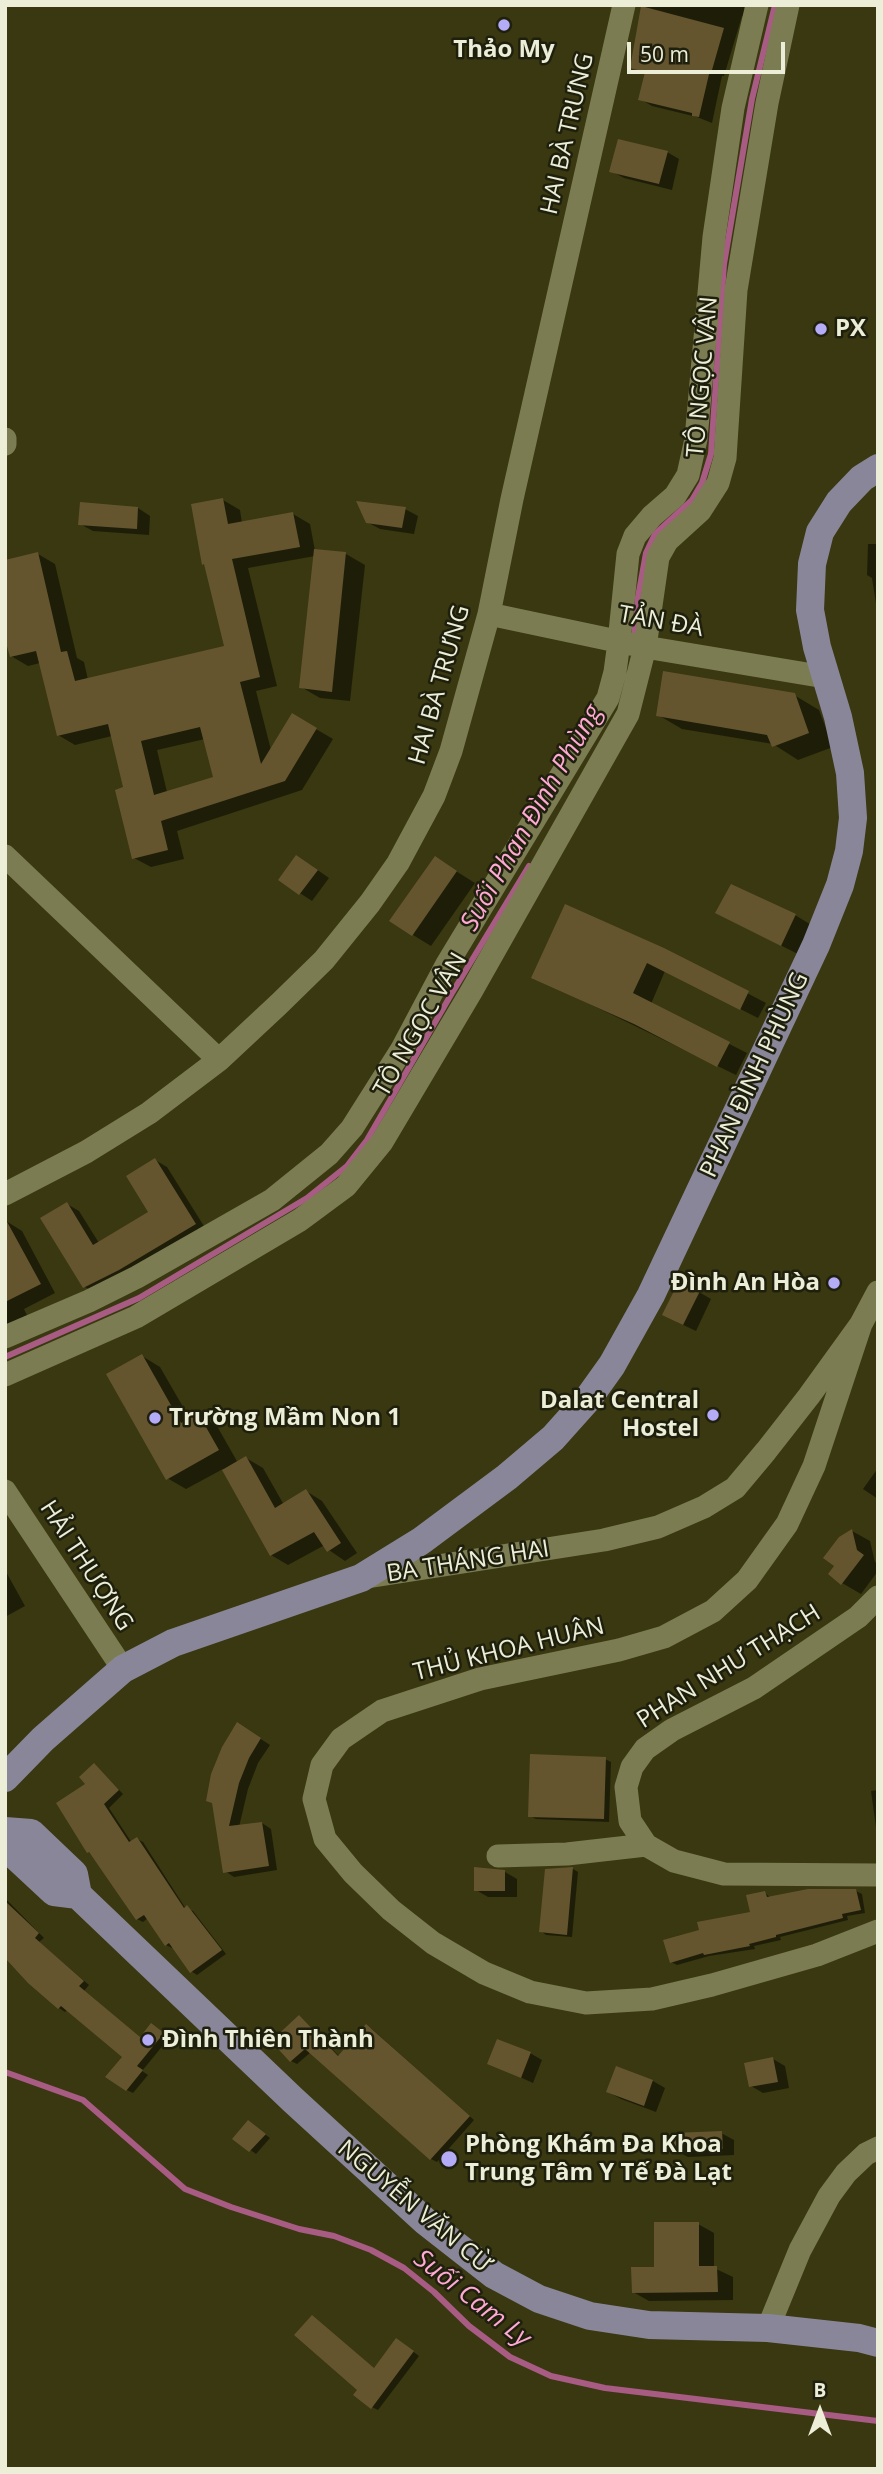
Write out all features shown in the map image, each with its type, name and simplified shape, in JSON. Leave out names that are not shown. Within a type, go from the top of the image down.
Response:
[{"type":"main road","name":"PHAN ĐÌNH PHÙNG","points":[[360,1578],[422,1541],[507,1477],[553,1438],[587,1400],[612,1366],[651,1295],[816,945],[840,885],[849,851],[853,818],[850,773],[810,610],[812,564],[820,532],[839,502],[862,478],[878,468]]},
{"type":"main road","name":"BA THÁNG HAI","points":[[5,1777],[43,1739],[123,1669],[173,1643],[360,1578]]},
{"type":"main road","name":"NGUYỄN VĂN CỪ","points":[[6,1832],[31,1833],[74,1874],[78,1895],[357,2161],[425,2221],[494,2275],[539,2299],[590,2316],[649,2325],[768,2328],[859,2338],[878,2343]]},
{"type":"street","name":"HAI BÀ TRƯNG","points":[[5,1194],[86,1152],[149,1114],[219,1060],[324,960],[398,863],[434,796],[451,751],[489,614],[515,486],[624,5]]},
{"type":"street","name":"TÔ NGỌC VÂN","points":[[5,1337],[137,1277],[272,1200],[329,1154],[352,1128],[402,1049],[447,964],[608,698],[615,672],[628,554],[635,536],[652,516],[675,496],[688,475],[696,439],[714,237],[733,108],[757,5]]},
{"type":"street","name":"TÔ NGỌC VÂN","points":[[5,1375],[135,1317],[300,1220],[346,1186],[389,1131],[471,992],[628,714],[645,647],[657,557],[667,541],[700,511],[718,483],[725,457],[736,290],[767,103],[788,5]]},
{"type":"street","name":"TẢN ĐÀ","points":[[489,614],[645,647],[825,677]]},
{"type":"street","points":[[5,856],[219,1060]]},
{"type":"street","name":"BA THÁNG HAI","points":[[360,1578],[604,1540],[657,1527],[704,1507],[735,1488],[743,1479],[809,1396],[861,1324],[878,1292]]},
{"type":"street","name":"THỦ KHOA HUÂN","points":[[861,1324],[814,1466],[787,1524],[747,1580],[713,1611],[664,1637],[619,1650],[480,1679],[382,1711],[341,1739],[322,1765],[314,1799],[326,1839],[353,1872],[391,1910],[433,1943],[484,1973],[530,1992],[586,2003],[652,1999],[817,1955],[878,1931]]},
{"type":"street","name":"HẢI THƯỢNG","points":[[5,1491],[123,1669]]},
{"type":"street","name":"PHAN NHƯ THẠCH","points":[[646,1844],[630,1821],[626,1787],[632,1767],[645,1749],[672,1730],[754,1688],[858,1617],[878,1597]]},
{"type":"street","points":[[498,1856],[567,1854],[646,1844],[674,1861],[724,1874],[878,1875]]},
{"type":"street","points":[[768,2328],[800,2250],[829,2196],[846,2173],[866,2154],[878,2148]]},
{"type":"building","points":[[641,6],[724,28],[710,70],[699,117],[638,100],[645,72],[630,68]]},
{"type":"building","points":[[618,139],[668,151],[659,184],[609,172]]},
{"type":"building","points":[[223,498],[228,524],[293,512],[300,547],[232,559],[260,677],[240,682],[261,764],[292,713],[317,728],[285,781],[161,821],[168,850],[132,859],[115,790],[123,787],[108,724],[57,736],[36,651],[10,657],[5,639],[5,560],[38,552],[61,652],[67,651],[75,681],[224,646],[204,564],[202,565],[191,504]],"holes":[[[200,727],[213,777],[154,795],[141,741]]]},
{"type":"building","points":[[356,501],[406,507],[402,528],[366,523]]},
{"type":"building","points":[[80,502],[138,507],[137,529],[78,525]]},
{"type":"building","points":[[314,549],[346,552],[332,692],[299,688]]},
{"type":"building","points":[[663,671],[795,693],[809,733],[772,747],[767,735],[656,716]]},
{"type":"building","points":[[296,855],[318,870],[299,895],[278,880]]},
{"type":"building","points":[[435,856],[457,871],[412,936],[389,921]]},
{"type":"building","points":[[731,884],[796,914],[781,946],[715,913]]},
{"type":"building","points":[[565,904],[664,948],[749,991],[740,1010],[647,963],[633,993],[730,1042],[717,1067],[634,1024],[531,978]]},
{"type":"building","points":[[155,1158],[196,1224],[83,1288],[40,1218],[67,1202],[93,1245],[148,1212],[126,1176]]},
{"type":"building","points":[[5,1218],[41,1284],[5,1302]]},
{"type":"building","points":[[679,1281],[700,1291],[683,1325],[662,1315]]},
{"type":"building","name":"Trường Mầm Non 1","points":[[142,1354],[181,1423],[198,1413],[219,1450],[166,1480],[106,1374]]},
{"type":"building","points":[[246,1456],[275,1508],[306,1489],[341,1543],[327,1552],[314,1532],[270,1556],[222,1470]]},
{"type":"building","points":[[852,1529],[857,1550],[864,1555],[841,1585],[828,1574],[834,1566],[823,1558],[839,1537]]},
{"type":"building","points":[[237,1722],[261,1738],[239,1783],[229,1826],[262,1822],[269,1866],[223,1873],[212,1803],[206,1801],[211,1774],[222,1747]]},
{"type":"building","points":[[530,1754],[606,1757],[604,1819],[528,1817]]},
{"type":"building","points":[[94,1763],[119,1790],[104,1804],[129,1842],[137,1837],[184,1908],[187,1905],[222,1950],[190,1973],[169,1943],[165,1946],[144,1915],[136,1920],[89,1852],[87,1853],[56,1803],[85,1784],[79,1777]]},
{"type":"building","points":[[474,1867],[505,1870],[505,1891],[474,1891]]},
{"type":"building","points":[[573,1867],[567,1935],[539,1932],[545,1869]]},
{"type":"building","points":[[808,1889],[856,1889],[861,1910],[842,1914],[843,1918],[776,1935],[749,1944],[750,1946],[704,1955],[703,1953],[670,1963],[663,1940],[699,1930],[697,1922],[750,1912],[746,1895],[765,1891],[767,1897]]},
{"type":"building","points":[[5,1901],[39,1933],[35,1938],[84,1981],[79,1986],[140,2037],[151,2023],[164,2033],[137,2066],[143,2070],[126,2091],[105,2077],[122,2057],[61,2006],[58,2009],[5,1958]]},
{"type":"building","points":[[299,2015],[338,2056],[366,2024],[470,2116],[430,2160],[305,2049],[290,2062],[271,2041]]},
{"type":"building","points":[[497,2039],[531,2052],[521,2078],[487,2064]]},
{"type":"building","points":[[773,2057],[778,2082],[749,2087],[744,2063]]},
{"type":"building","points":[[616,2066],[653,2080],[644,2106],[606,2092]]},
{"type":"building","points":[[248,2120],[266,2134],[249,2152],[232,2139]]},
{"type":"building","points":[[722,2131],[723,2149],[674,2151],[673,2133]]},
{"type":"building","points":[[654,2222],[699,2222],[699,2266],[717,2266],[718,2292],[632,2293],[631,2267],[654,2267]]},
{"type":"building","points":[[312,2315],[374,2368],[396,2338],[414,2351],[371,2409],[353,2395],[357,2390],[294,2335]]},
{"type":"waterway","name":"Suối Phan Đình Phùng","points":[[634,639],[646,553],[655,534],[692,500],[702,483],[711,454],[724,264],[752,99],[775,5]]},
{"type":"waterway","name":"Suối Phan Đình Phùng","points":[[5,1357],[139,1298],[307,1198],[347,1166],[367,1140],[529,866]]},
{"type":"waterway","name":"Suối Cam Ly","points":[[5,2072],[83,2100],[185,2189],[299,2229],[334,2236],[371,2250],[404,2268],[469,2326],[510,2357],[551,2376],[605,2388],[878,2421]]},
{"type":"place","name":"Thảo My","points":[[504,25]]},
{"type":"place","name":"PX","points":[[821,329]]},
{"type":"place","name":"Đình An Hòa","points":[[834,1283]]},
{"type":"place","name":"Dalat Central Hostel","points":[[713,1415]]},
{"type":"place","name":"Trường Mầm Non 1","points":[[155,1418]]},
{"type":"place","name":"Đình Thiên Thành","points":[[148,2040]]},
{"type":"place","name":"Phòng Khám Đa Khoa Trung Tâm Y Tế Đà Lạt","points":[[449,2159]]}]
